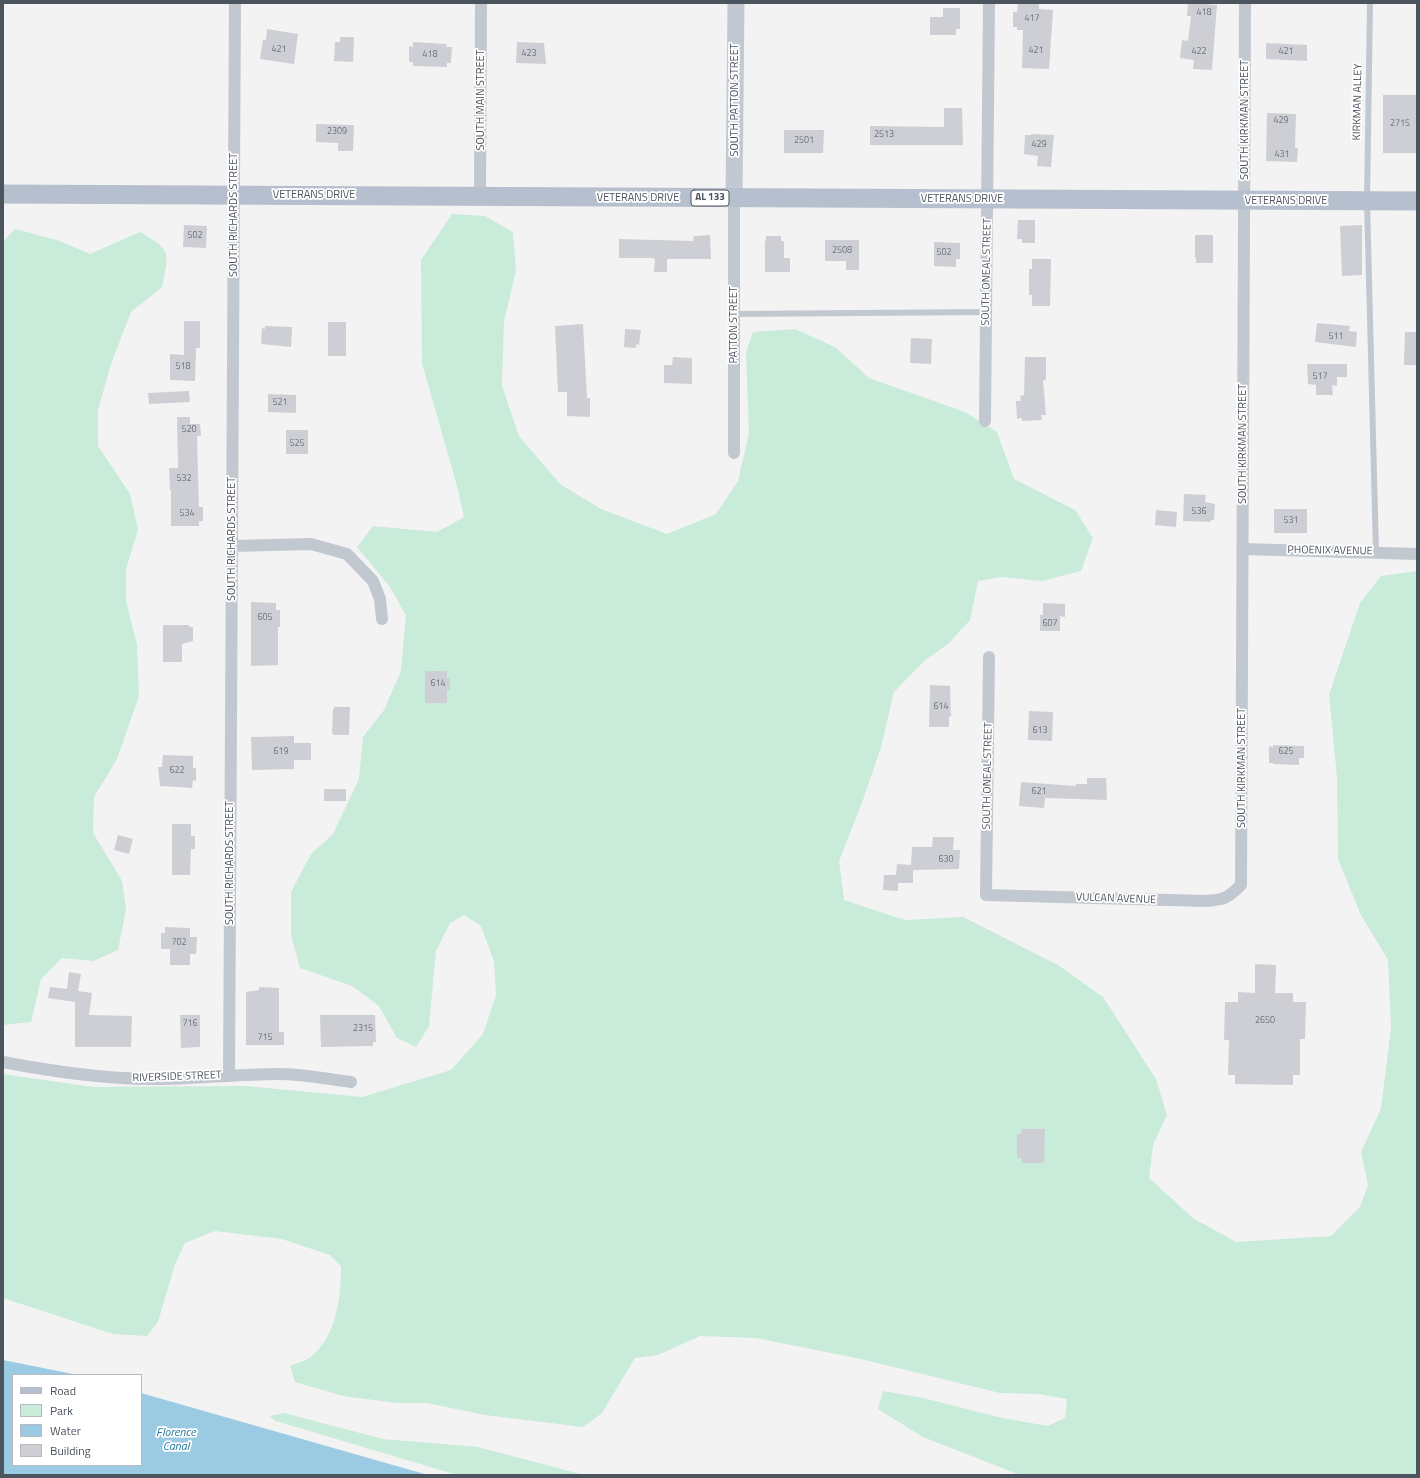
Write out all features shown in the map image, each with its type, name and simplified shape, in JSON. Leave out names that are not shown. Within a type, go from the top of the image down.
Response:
[{"type":"main road","name":"VETERANS DRIVE","points":[[3,194],[1417,201]]},
{"type":"street","name":"SOUTH RICHARDS STREET","points":[[229,1075],[235,3]]},
{"type":"street","name":"SOUTH MAIN STREET","points":[[480,196],[481,3]]},
{"type":"street","name":"SOUTH PATTON STREET","points":[[734,198],[736,3]]},
{"type":"street","name":"SOUTH ONEAL STREET","points":[[985,421],[989,3]]},
{"type":"street","name":"SOUTH KIRKMAN STREET","points":[[1241,885],[1245,3]]},
{"type":"street","name":"PATTON STREET","points":[[734,198],[734,453]]},
{"type":"street","points":[[232,546],[311,544],[347,554],[373,581],[380,599],[382,619]]},
{"type":"street","name":"PHOENIX AVENUE","points":[[1243,549],[1417,554]]},
{"type":"street","name":"SOUTH ONEAL STREET","points":[[986,895],[990,657]]},
{"type":"street","name":"VULCAN AVENUE","points":[[986,895],[1205,901],[1223,900],[1231,895],[1241,885]]},
{"type":"street","name":"RIVERSIDE STREET","points":[[3,1062],[51,1071],[102,1077],[183,1079],[229,1075],[280,1074],[351,1082]]},
{"type":"lane","name":"KIRKMAN ALLEY","points":[[1370,3],[1367,201],[1376,552]]},
{"type":"lane","points":[[734,314],[986,312]]},
{"type":"green space","points":[[452,214],[485,216],[513,232],[516,271],[504,321],[502,386],[519,436],[560,484],[601,509],[667,534],[716,514],[738,481],[749,433],[746,352],[753,332],[795,329],[835,347],[869,378],[965,412],[997,432],[1014,479],[1075,510],[1093,538],[1081,571],[1042,581],[1001,577],[978,581],[970,620],[948,644],[924,661],[894,692],[881,747],[863,800],[839,861],[844,900],[905,920],[963,917],[1058,965],[1103,997],[1156,1079],[1167,1115],[1153,1145],[1149,1178],[1193,1218],[1236,1242],[1331,1236],[1360,1207],[1368,1185],[1361,1152],[1381,1109],[1391,1028],[1388,960],[1361,915],[1338,859],[1337,777],[1329,695],[1360,603],[1381,576],[1417,571],[1417,1475],[1020,1475],[923,1437],[878,1409],[883,1391],[923,1398],[1002,1418],[1048,1426],[1065,1418],[1067,1399],[1039,1394],[1000,1393],[861,1359],[756,1338],[700,1336],[658,1355],[635,1358],[602,1413],[583,1427],[485,1415],[427,1403],[397,1403],[343,1396],[295,1382],[290,1366],[304,1361],[312,1356],[327,1337],[336,1314],[340,1290],[341,1266],[330,1255],[282,1239],[215,1231],[185,1243],[175,1264],[158,1322],[147,1336],[113,1334],[3,1298],[3,1074],[92,1087],[246,1086],[362,1097],[451,1070],[483,1034],[496,995],[494,961],[481,926],[464,915],[450,923],[436,951],[429,1026],[416,1047],[397,1038],[379,1006],[352,986],[300,968],[291,935],[291,892],[311,854],[333,834],[359,779],[363,737],[384,710],[401,671],[406,615],[390,587],[357,547],[373,526],[437,532],[464,517],[457,486],[422,363],[421,260]]},
{"type":"green space","points":[[15,229],[60,241],[90,254],[140,232],[158,243],[163,248],[167,259],[162,287],[131,312],[111,364],[98,410],[98,446],[130,494],[138,530],[126,569],[126,601],[137,645],[139,696],[117,759],[94,797],[93,833],[122,881],[126,909],[118,950],[93,961],[62,958],[41,979],[31,1022],[3,1025],[3,242]]},
{"type":"green space","points":[[284,1413],[383,1439],[478,1447],[584,1475],[457,1475],[276,1421],[269,1416]]},
{"type":"water","name":"Florence Canal","points":[[3,1360],[73,1374],[12,1374],[12,1466],[142,1466],[142,1393],[428,1475],[3,1475]]},
{"type":"building","points":[[1018,3],[1039,3],[1039,9],[1053,10],[1049,69],[1022,68],[1023,30],[1017,30],[1017,27],[1013,27],[1013,12],[1017,12]]},
{"type":"building","points":[[1188,3],[1217,5],[1212,70],[1193,69],[1194,60],[1180,58],[1182,40],[1188,41],[1191,16],[1187,16]]},
{"type":"building","points":[[943,8],[960,8],[960,29],[956,29],[956,35],[930,35],[930,17],[943,17]]},
{"type":"building","points":[[267,29],[298,34],[294,64],[260,59],[263,40],[266,40]]},
{"type":"building","points":[[340,37],[354,37],[353,62],[334,61],[335,42],[340,42]]},
{"type":"building","points":[[413,42],[447,44],[446,47],[452,47],[451,63],[447,63],[447,67],[413,66],[413,62],[409,62],[409,46],[413,47]]},
{"type":"building","points":[[517,42],[544,43],[546,64],[516,63]]},
{"type":"building","points":[[1266,43],[1307,45],[1307,61],[1266,59]]},
{"type":"building","points":[[1383,95],[1417,95],[1417,153],[1383,153]]},
{"type":"building","points":[[944,108],[962,108],[963,145],[870,145],[870,126],[944,127]]},
{"type":"building","points":[[1267,113],[1296,114],[1295,148],[1298,148],[1297,162],[1266,161]]},
{"type":"building","points":[[316,124],[354,125],[353,151],[338,151],[338,143],[316,142]]},
{"type":"building","points":[[784,130],[824,130],[823,153],[784,153]]},
{"type":"building","points":[[1025,135],[1054,135],[1051,167],[1037,166],[1038,156],[1024,154]]},
{"type":"building","points":[[1018,220],[1035,220],[1035,243],[1022,243],[1022,239],[1017,239]]},
{"type":"building","points":[[184,225],[207,226],[206,248],[183,247]]},
{"type":"building","points":[[1362,225],[1362,275],[1342,276],[1340,226]]},
{"type":"building","points":[[710,235],[711,259],[667,259],[667,272],[654,272],[655,259],[652,258],[619,258],[619,239],[693,241],[694,236]]},
{"type":"building","points":[[1195,235],[1213,235],[1213,263],[1196,263]]},
{"type":"building","points":[[766,236],[781,236],[781,241],[784,241],[784,258],[790,258],[790,272],[765,272]]},
{"type":"building","points":[[825,240],[859,240],[859,270],[846,270],[846,261],[825,261]]},
{"type":"building","points":[[934,242],[960,243],[960,259],[956,259],[956,267],[934,266]]},
{"type":"building","points":[[1032,259],[1051,259],[1050,306],[1032,306],[1032,295],[1029,295],[1029,269],[1032,269]]},
{"type":"building","points":[[184,321],[200,321],[200,348],[196,348],[195,381],[170,380],[170,354],[184,355]]},
{"type":"building","points":[[328,322],[346,322],[346,356],[328,356]]},
{"type":"building","points":[[1317,323],[1350,326],[1349,331],[1357,332],[1356,347],[1315,342]]},
{"type":"building","points":[[583,324],[587,398],[590,398],[590,417],[567,416],[567,392],[558,392],[555,326]]},
{"type":"building","points":[[265,326],[292,327],[291,347],[261,344],[262,328],[265,329]]},
{"type":"building","points":[[625,329],[641,330],[639,345],[636,344],[636,348],[624,347]]},
{"type":"building","points":[[1405,332],[1417,332],[1417,365],[1404,365]]},
{"type":"building","points":[[911,338],[932,339],[931,364],[910,363]]},
{"type":"building","points":[[673,357],[692,358],[692,384],[664,383],[664,365],[672,365]]},
{"type":"building","points":[[1025,357],[1046,357],[1046,380],[1043,380],[1046,415],[1041,415],[1042,420],[1022,421],[1022,418],[1017,419],[1016,401],[1021,401],[1020,396],[1024,395]]},
{"type":"building","points":[[1307,364],[1347,364],[1347,377],[1337,377],[1337,386],[1332,385],[1333,395],[1316,395],[1316,385],[1308,384]]},
{"type":"building","points":[[189,391],[190,402],[149,404],[148,393]]},
{"type":"building","points":[[268,394],[296,395],[296,413],[268,412]]},
{"type":"building","points":[[177,417],[190,417],[190,424],[200,424],[201,436],[197,436],[199,507],[203,507],[203,521],[199,521],[199,526],[171,526],[171,490],[169,468],[178,468]]},
{"type":"building","points":[[286,430],[308,430],[308,454],[286,454]]},
{"type":"building","points":[[1184,494],[1206,495],[1205,502],[1215,504],[1214,520],[1210,520],[1211,522],[1183,521]]},
{"type":"building","points":[[1274,509],[1307,509],[1307,533],[1274,533]]},
{"type":"building","points":[[1156,510],[1177,512],[1176,527],[1155,525]]},
{"type":"building","points":[[251,602],[276,603],[276,610],[280,610],[280,627],[278,627],[278,665],[251,666]]},
{"type":"building","points":[[1043,603],[1065,604],[1065,617],[1060,616],[1060,631],[1040,631],[1040,615],[1043,615]]},
{"type":"building","points":[[163,625],[189,625],[189,627],[193,627],[193,641],[182,644],[182,662],[163,662]]},
{"type":"building","points":[[425,671],[447,671],[447,678],[450,677],[450,690],[447,690],[447,703],[425,703]]},
{"type":"building","points":[[930,685],[950,686],[951,716],[949,717],[949,727],[929,727]]},
{"type":"building","points":[[334,707],[350,707],[349,735],[334,735],[332,733]]},
{"type":"building","points":[[1029,711],[1053,712],[1052,741],[1028,740]]},
{"type":"building","points":[[294,736],[294,743],[311,743],[311,760],[294,760],[294,769],[252,770],[251,737]]},
{"type":"building","points":[[1273,745],[1304,746],[1304,758],[1299,758],[1299,765],[1269,763],[1269,746],[1273,747]]},
{"type":"building","points":[[163,755],[193,756],[193,768],[196,768],[196,781],[193,780],[192,788],[160,786],[158,767],[162,767]]},
{"type":"building","points":[[1087,778],[1106,778],[1107,800],[1045,798],[1044,808],[1019,806],[1021,782],[1076,786],[1076,784],[1087,784]]},
{"type":"building","points":[[324,789],[346,789],[346,801],[324,801]]},
{"type":"building","points":[[172,824],[191,824],[191,836],[195,836],[195,849],[191,849],[190,875],[172,875]]},
{"type":"building","points":[[118,835],[133,839],[129,854],[114,850]]},
{"type":"building","points":[[933,837],[954,837],[953,850],[960,850],[959,869],[913,870],[913,883],[898,883],[898,891],[883,890],[884,875],[896,875],[897,864],[911,865],[912,847],[932,847]]},
{"type":"building","points":[[165,927],[190,928],[190,937],[197,937],[196,954],[190,954],[190,965],[170,965],[170,949],[161,949],[161,933],[165,933]]},
{"type":"building","points":[[1255,964],[1276,965],[1275,993],[1293,993],[1293,1002],[1306,1002],[1305,1039],[1300,1039],[1300,1075],[1293,1075],[1293,1085],[1235,1084],[1235,1075],[1228,1075],[1229,1040],[1224,1040],[1225,1002],[1238,1002],[1238,992],[1255,993]]},
{"type":"building","points":[[69,972],[81,974],[78,991],[92,993],[89,1015],[132,1016],[131,1047],[75,1047],[75,1002],[48,998],[50,987],[67,989]]},
{"type":"building","points":[[259,987],[279,988],[279,1032],[284,1032],[284,1045],[246,1045],[246,992],[259,990]]},
{"type":"building","points":[[180,1015],[200,1015],[200,1047],[181,1048]]},
{"type":"building","points":[[320,1015],[375,1015],[376,1042],[373,1042],[373,1046],[321,1047]]},
{"type":"building","points":[[1022,1129],[1045,1129],[1044,1163],[1022,1163],[1022,1158],[1017,1158],[1017,1134],[1021,1134]]}]
